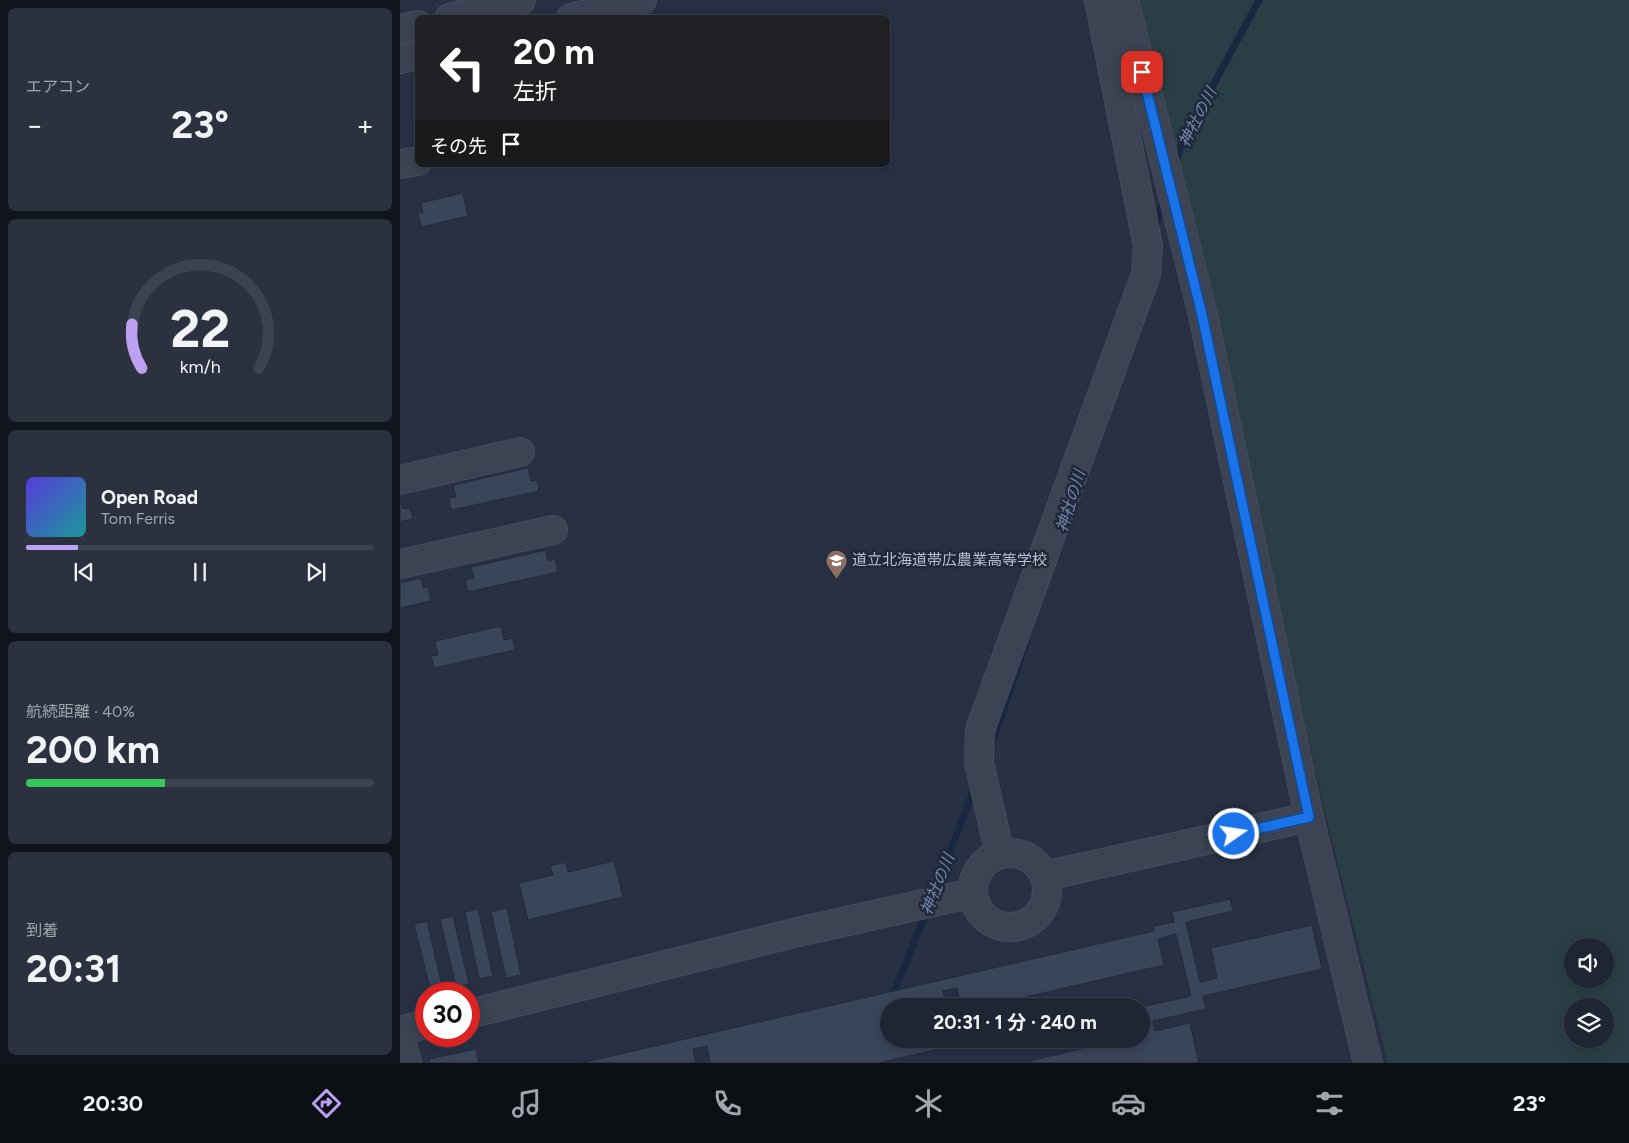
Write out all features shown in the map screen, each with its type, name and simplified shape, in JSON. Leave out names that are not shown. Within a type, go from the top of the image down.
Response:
[{"type":"street","points":[[461,15],[521,0]]},
{"type":"street","points":[[533,0],[536,15]]},
{"type":"street","points":[[583,15],[642,0]]},
{"type":"street","points":[[1000,854],[979,763],[980,730],[1146,274],[1148,246],[1099,0]]},
{"type":"street","points":[[1124,0],[1202,315],[1309,817],[1368,1063]]},
{"type":"street","points":[[400,30],[415,26]]},
{"type":"street","points":[[400,59],[415,56]]},
{"type":"street","points":[[400,164],[415,162]]},
{"type":"street","points":[[400,480],[520,452]]},
{"type":"street","points":[[400,564],[553,530]]},
{"type":"street","points":[[1044,876],[1309,817]]},
{"type":"street","points":[[1011,853],[1032,859],[1044,876],[1047,889],[1042,907],[1030,921],[1018,926],[1005,926],[993,923],[983,915],[976,905],[973,882],[983,864],[1000,854],[1011,853]]},
{"type":"street","points":[[480,1011],[798,932],[973,893]]},
{"type":"street","points":[[400,1031],[415,1027]]},
{"type":"street","points":[[400,1036],[407,1063]]},
{"type":"green space","points":[[1136,0],[1629,0],[1629,1063],[1388,1063],[1330,832]]},
{"type":"building","points":[[463,193],[468,216],[421,227],[418,213],[423,212],[421,203]]},
{"type":"building","points":[[528,468],[531,481],[537,480],[539,491],[451,510],[449,498],[456,497],[453,485]]},
{"type":"building","points":[[400,498],[403,509],[410,508],[413,519],[400,522]]},
{"type":"building","points":[[546,550],[548,561],[555,559],[558,572],[468,592],[465,580],[474,578],[471,567]]},
{"type":"building","points":[[421,578],[423,588],[428,587],[431,601],[400,608],[400,583]]},
{"type":"building","points":[[501,626],[504,640],[513,638],[515,650],[434,668],[431,656],[438,655],[435,641]]},
{"type":"building","points":[[614,861],[623,897],[528,920],[519,883],[553,875],[550,866],[566,862],[568,872]]},
{"type":"building","points":[[1230,899],[1233,911],[1186,922],[1200,982],[1217,978],[1211,948],[1312,925],[1322,969],[1203,996],[1206,1009],[1153,1021],[1155,1031],[1190,1023],[1199,1063],[1030,1063],[1029,1061],[1086,1048],[1150,1048],[1150,1005],[1191,996],[1176,934],[1158,939],[1164,965],[1022,998],[959,998],[957,988],[943,991],[945,998],[880,998],[880,1048],[943,1048],[879,1063],[710,1063],[707,1046],[693,1049],[696,1063],[581,1063],[1154,931],[1153,926],[1174,922],[1172,912]]},
{"type":"building","points":[[507,908],[521,975],[506,978],[491,912]]},
{"type":"building","points":[[478,909],[493,976],[479,979],[465,912]]},
{"type":"building","points":[[453,916],[469,982],[455,982],[440,919]]},
{"type":"building","points":[[427,921],[441,982],[428,982],[414,924]]},
{"type":"building","points":[[476,1049],[479,1063],[430,1063],[429,1059]]},
{"type":"waterway","name":"神社の川","points":[[1175,165],[1182,143],[1259,0]]},
{"type":"waterway","name":"神社の川","points":[[1155,229],[1164,199]]},
{"type":"waterway","name":"神社の川","points":[[990,749],[1026,643]]},
{"type":"waterway","name":"神社の川","points":[[933,895],[975,787]]},
{"type":"waterway","name":"神社の川","points":[[892,998],[927,910]]},
{"type":"place","name":"道立北海道帯広農業高等学校","points":[[836,579]]},
{"type":"route","points":[[1142,72],[1202,315],[1309,817],[1234,834]]}]
